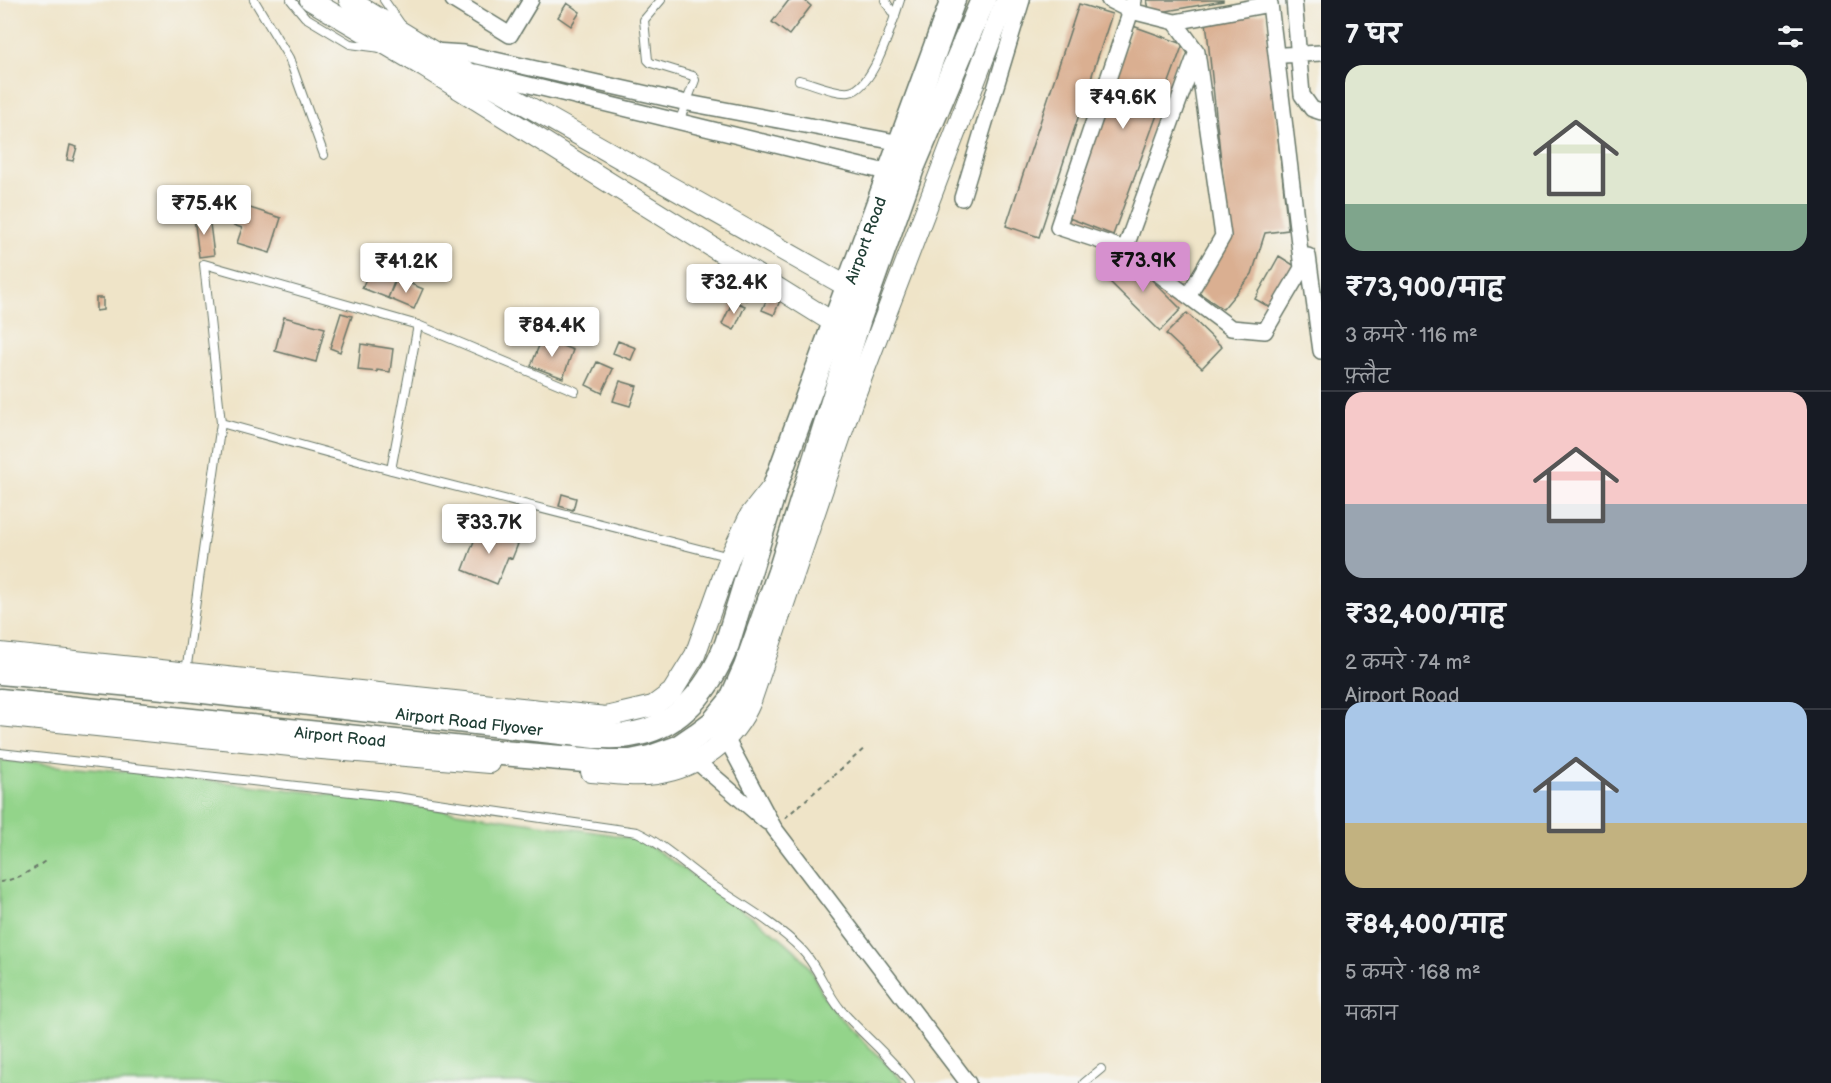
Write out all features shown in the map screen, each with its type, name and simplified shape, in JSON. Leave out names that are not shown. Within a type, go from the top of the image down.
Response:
[{"type":"main road","name":"Airport Road","points":[[777,481],[953,0]]},
{"type":"main road","name":"Airport Road","points":[[0,701],[608,762],[631,762],[687,754],[731,701],[746,667],[780,572],[859,318],[912,168],[983,0]]},
{"type":"main road","name":"Airport Road Flyover","points":[[0,672],[186,688],[596,736],[628,736],[647,731],[679,715],[699,696],[717,668],[777,481]]},
{"type":"street","points":[[310,0],[402,42],[429,58],[834,323]]},
{"type":"street","points":[[350,0],[402,42]]},
{"type":"street","points":[[453,0],[510,35],[531,0]]},
{"type":"street","points":[[0,716],[310,748],[632,776],[677,770],[687,754],[727,740],[743,718],[751,701],[852,403],[1006,0]]},
{"type":"street","points":[[962,198],[1022,0]]},
{"type":"street","points":[[1109,0],[1132,5],[1175,22],[1197,52],[1223,236],[1188,296]]},
{"type":"street","points":[[1278,0],[1302,95],[1312,109],[1321,112]]},
{"type":"street","points":[[1294,0],[1292,55],[1321,351]]},
{"type":"street","points":[[1132,5],[1058,227],[1125,249],[1231,328],[1265,331],[1302,268],[1270,4],[1175,22]]},
{"type":"street","points":[[1125,249],[1197,52]]},
{"type":"street","points":[[429,58],[464,53],[686,102],[901,143]]},
{"type":"street","points":[[1292,55],[1321,53]]},
{"type":"street","points":[[457,76],[679,122],[890,173]]},
{"type":"street","points":[[457,76],[848,287]]},
{"type":"street","points":[[0,653],[606,717],[643,710],[653,706],[672,692],[695,655],[730,557],[750,515],[777,481]]},
{"type":"street","points":[[727,740],[774,828],[968,1083]]},
{"type":"street","points":[[687,754],[774,828]]},
{"type":"lane","points":[[254,0],[289,58],[324,155]]},
{"type":"lane","points":[[291,0],[305,17],[353,46],[402,42],[384,0]]},
{"type":"lane","points":[[661,0],[644,20],[648,58],[651,63],[695,78],[679,122]]},
{"type":"lane","points":[[885,0],[894,17]]},
{"type":"lane","points":[[799,80],[843,92],[858,89],[875,68],[900,0]]},
{"type":"lane","points":[[186,673],[221,423],[204,264],[418,325],[575,391]]},
{"type":"lane","points":[[391,470],[418,325]]},
{"type":"lane","points":[[221,423],[391,470],[730,557]]},
{"type":"lane","points":[[0,753],[396,797],[637,832],[654,839],[687,866],[786,935],[813,964],[831,998],[890,1058],[910,1083]]},
{"type":"lane","points":[[1084,1083],[1101,1068]]},
{"type":"path","points":[[774,828],[865,748]]},
{"type":"path","points":[[0,882],[30,872],[48,859]]},
{"type":"green space","points":[[0,760],[124,771],[346,796],[633,839],[655,849],[792,947],[809,967],[829,1005],[904,1083],[0,1083]]},
{"type":"building","points":[[789,0],[804,0],[811,6],[789,35],[772,22]]},
{"type":"building","points":[[1147,0],[1223,0],[1223,1],[1150,14]]},
{"type":"building","points":[[567,3],[580,12],[571,26],[558,17]]},
{"type":"building","points":[[1079,4],[1112,14],[1039,237],[1006,226]]},
{"type":"building","points":[[1265,13],[1288,230],[1265,233],[1252,274],[1223,309],[1198,292],[1229,236],[1206,21]]},
{"type":"building","points":[[1133,26],[1183,44],[1113,235],[1064,216]]},
{"type":"building","points":[[70,145],[77,147],[73,161],[67,160]]},
{"type":"building","points":[[247,207],[281,218],[270,253],[237,243],[242,228],[231,224],[236,209],[245,212]]},
{"type":"building","points":[[209,216],[214,255],[199,257],[194,217]]},
{"type":"building","points":[[1127,255],[1181,309],[1160,331],[1105,277]]},
{"type":"building","points":[[1279,256],[1295,266],[1271,308],[1255,299]]},
{"type":"building","points":[[371,267],[396,277],[388,298],[362,288]]},
{"type":"building","points":[[397,278],[423,289],[414,309],[388,298]]},
{"type":"building","points":[[739,285],[750,290],[746,300],[735,295]]},
{"type":"building","points":[[770,292],[781,298],[774,315],[762,310]]},
{"type":"building","points":[[96,298],[103,298],[103,310],[96,311]]},
{"type":"building","points":[[733,301],[745,306],[734,330],[722,324]]},
{"type":"building","points":[[341,313],[352,316],[340,352],[330,348]]},
{"type":"building","points":[[1187,313],[1222,347],[1202,368],[1166,334]]},
{"type":"building","points":[[284,317],[325,328],[316,362],[275,351]]},
{"type":"building","points":[[542,338],[573,350],[563,378],[531,366]]},
{"type":"building","points":[[618,341],[636,348],[631,360],[613,353]]},
{"type":"building","points":[[361,344],[393,349],[390,372],[358,370]]},
{"type":"building","points":[[597,362],[613,369],[602,393],[586,385]]},
{"type":"building","points":[[620,381],[637,386],[630,406],[613,401]]},
{"type":"building","points":[[562,494],[576,498],[573,510],[559,506]]},
{"type":"building","points":[[476,527],[518,544],[512,559],[508,557],[497,584],[463,570],[474,541],[471,540]]}]
